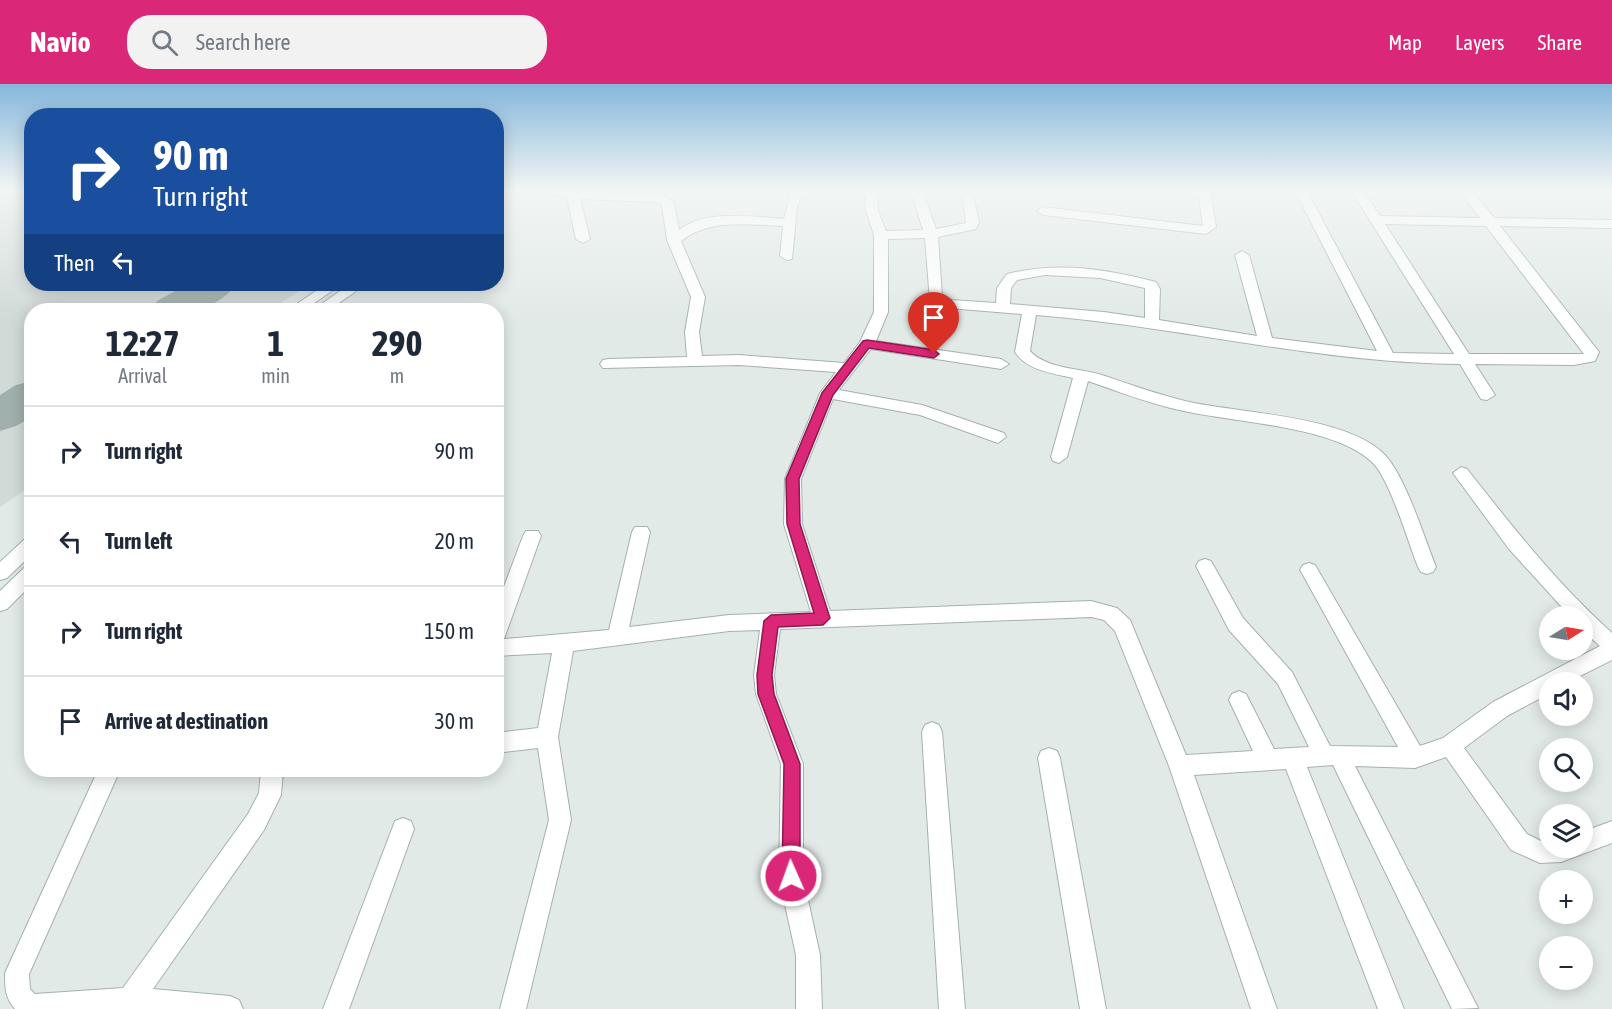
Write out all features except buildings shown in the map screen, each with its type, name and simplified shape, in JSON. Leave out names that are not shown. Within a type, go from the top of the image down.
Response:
[{"type":"street","points":[[581,232],[583,239]]},
{"type":"street","points":[[673,232],[698,297],[692,332],[695,361]]},
{"type":"street","points":[[674,240],[684,232]]},
{"type":"street","points":[[787,256],[789,232]]},
{"type":"street","points":[[823,618],[793,524],[793,479],[828,393],[867,344],[881,312],[880,232]]},
{"type":"street","points":[[881,235],[940,232]]},
{"type":"street","points":[[1323,232],[1388,357]]},
{"type":"street","points":[[1384,232],[1487,395]]},
{"type":"street","points":[[931,234],[935,298],[948,304],[1030,309],[1152,323],[1266,343],[1429,361],[1574,360],[1592,355],[1588,346],[1498,232]]},
{"type":"street","points":[[1242,255],[1266,343]]},
{"type":"street","points":[[1003,307],[1004,288],[1012,277],[1035,273],[1071,272],[1151,285],[1153,289],[1152,323]]},
{"type":"street","points":[[306,303],[324,291]]},
{"type":"street","points":[[330,303],[348,291]]},
{"type":"street","points":[[1030,309],[1022,352],[1027,359],[1038,364],[1082,374],[1175,404],[1330,434],[1354,441],[1380,461],[1426,567]]},
{"type":"street","points":[[867,344],[1001,364]]},
{"type":"street","points":[[608,364],[754,360],[847,368]]},
{"type":"street","points":[[1059,457],[1082,374]]},
{"type":"street","points":[[828,393],[922,410],[998,437]]},
{"type":"street","points":[[1461,473],[1515,544],[1572,606]]},
{"type":"street","points":[[618,635],[641,532]]},
{"type":"street","points":[[504,613],[532,536]]},
{"type":"street","points":[[0,573],[24,550]]},
{"type":"street","points":[[1205,566],[1236,624],[1285,678],[1331,755],[1465,1008]]},
{"type":"street","points":[[1309,570],[1415,758]]},
{"type":"street","points":[[0,603],[24,580]]},
{"type":"street","points":[[504,648],[564,644],[618,635],[823,618],[1091,609],[1110,614],[1123,627],[1180,765],[1264,1009]]},
{"type":"street","points":[[771,621],[765,685],[766,694],[792,764],[791,876],[808,955],[809,1009]]},
{"type":"street","points":[[1593,627],[1612,645]]},
{"type":"street","points":[[513,1009],[560,820],[557,788],[547,737],[564,644]]},
{"type":"street","points":[[1571,672],[1612,650]]},
{"type":"street","points":[[1180,765],[1331,755],[1415,758],[1450,746],[1500,709],[1539,689]]},
{"type":"street","points":[[1239,700],[1280,758],[1391,1009]]},
{"type":"street","points":[[932,732],[952,1009]]},
{"type":"street","points":[[504,742],[547,737]]},
{"type":"street","points":[[1450,746],[1519,842],[1539,852]]},
{"type":"street","points":[[1049,758],[1093,1009]]},
{"type":"street","points":[[106,777],[17,973],[18,994],[30,1007],[130,1000],[230,1009]]},
{"type":"street","points":[[130,1000],[256,822],[270,795],[274,777]]},
{"type":"street","points":[[336,1009],[403,829]]},
{"type":"street","points":[[1593,839],[1612,832]]},
{"type":"shaded area","points":[[0,232],[24,232],[24,291],[300,291],[280,303],[24,303],[24,491],[0,507]]},
{"type":"taxiway","points":[[183,303],[204,291]]},
{"type":"taxiway","points":[[0,415],[24,401]]},
{"type":"route","points":[[791,876],[792,764],[789,749],[766,694],[764,675],[771,621],[823,618],[793,524],[793,479],[828,393],[867,344],[934,354]]}]
